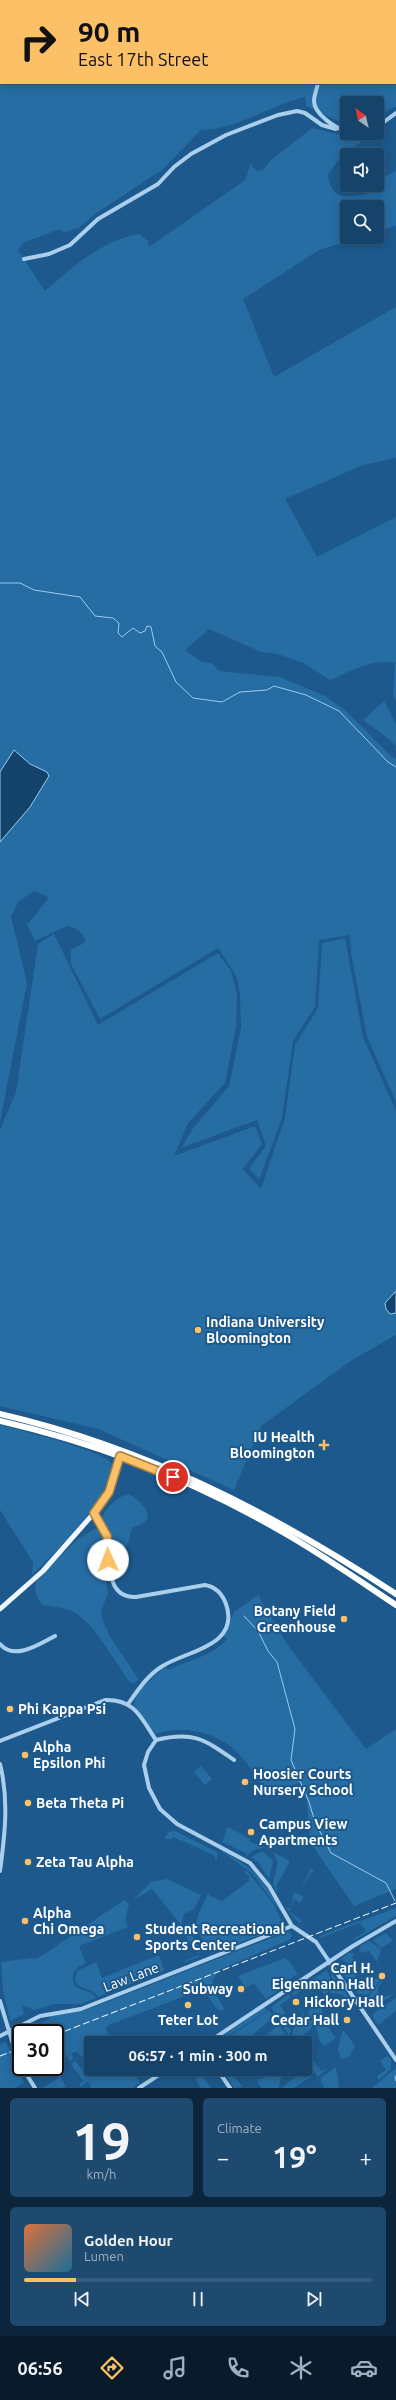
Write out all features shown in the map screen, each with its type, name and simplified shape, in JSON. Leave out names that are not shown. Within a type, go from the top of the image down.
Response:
[{"type":"highway","points":[[0,1414],[56,1428],[121,1453],[184,1474],[250,1506],[335,1554],[396,1594]]},
{"type":"highway","points":[[0,1420],[121,1453],[186,1483],[244,1511],[303,1544],[396,1604]]},
{"type":"main road","points":[[0,1609],[43,1570],[94,1513],[109,1492],[121,1453]]},
{"type":"street","points":[[318,84],[313,102],[327,122],[336,129]]},
{"type":"street","points":[[24,259],[49,254],[70,245],[98,219],[158,184],[174,167],[191,154],[226,135],[278,115],[297,111],[305,113],[322,125],[340,130]]},
{"type":"street","points":[[384,122],[396,113]]},
{"type":"street","points":[[94,1513],[107,1536],[108,1560],[113,1584],[123,1594],[129,1597],[136,1597],[195,1585],[213,1587],[224,1598],[229,1618],[221,1636],[210,1646],[162,1666],[144,1682],[128,1704]]},
{"type":"street","points":[[0,1644],[6,1651],[12,1652],[31,1648],[55,1636]]},
{"type":"street","points":[[0,1741],[105,1700],[115,1700],[128,1704],[134,1708],[156,1740]]},
{"type":"street","points":[[234,1760],[206,1740],[172,1736],[156,1740],[148,1752],[144,1765],[150,1788],[160,1809],[177,1824],[250,1863],[269,1886],[292,1926],[311,1937],[396,2060]]},
{"type":"street","points":[[0,1764],[6,1797],[6,1816],[0,1871]]},
{"type":"street","points":[[218,2036],[329,1962],[396,1921]]},
{"type":"street","name":"Law Lane","points":[[0,2036],[40,2016],[81,2008],[292,1926]]},
{"type":"street","points":[[0,2001],[12,2041]]},
{"type":"street","points":[[28,2076],[35,2088]]},
{"type":"street","points":[[139,2088],[157,2076]]},
{"type":"street","points":[[222,2076],[230,2088]]},
{"type":"shaded area","points":[[0,84],[396,84],[396,106],[384,113],[384,96],[340,96],[340,122],[306,106],[305,97],[224,127],[202,129],[162,170],[95,214],[80,227],[63,233],[60,229],[23,243],[18,250],[45,291],[77,264],[100,248],[113,242],[125,237],[139,234],[148,241],[149,247],[246,179],[251,161],[252,167],[257,171],[263,170],[270,161],[312,128],[340,135],[340,140],[360,140],[361,143],[352,148],[340,148],[340,158],[328,175],[333,189],[337,193],[346,196],[353,196],[367,194],[367,192],[384,192],[384,177],[396,171],[396,226],[384,230],[384,200],[340,200],[340,244],[319,250],[243,299],[274,377],[396,307],[396,458],[363,465],[285,499],[317,557],[396,517],[396,701],[393,694],[395,663],[378,662],[362,666],[330,680],[303,663],[278,654],[261,652],[209,629],[185,650],[202,662],[212,663],[219,671],[280,677],[325,696],[347,712],[392,757],[396,759],[396,1102],[367,1037],[351,953],[350,935],[319,940],[315,1007],[293,1041],[282,1118],[259,1180],[249,1168],[266,1146],[257,1120],[181,1148],[194,1127],[229,1086],[241,1027],[240,994],[237,977],[218,948],[100,1019],[71,964],[71,950],[86,942],[83,935],[74,928],[67,926],[35,941],[27,925],[48,899],[47,896],[34,891],[19,901],[11,916],[27,983],[0,1122],[0,842],[28,809],[44,782],[47,772],[30,764],[14,750],[0,772]]},
{"type":"shaded area","points":[[384,701],[396,724],[396,746],[363,720]]},
{"type":"shaded area","points":[[14,750],[30,764],[47,772],[49,776],[30,807],[0,842],[0,772]]},
{"type":"shaded area","points":[[54,934],[98,1025],[218,953],[231,971],[237,994],[236,1027],[225,1083],[188,1123],[174,1156],[255,1126],[262,1144],[243,1169],[261,1189],[285,1118],[295,1045],[318,1008],[322,943],[345,938],[363,1037],[396,1111],[396,1335],[352,1360],[261,1426],[234,1490],[98,1429],[0,1406],[0,1130],[16,1092],[38,944]]},
{"type":"shaded area","points":[[396,1291],[396,1313],[390,1314],[386,1309],[385,1303]]},
{"type":"shaded area","points":[[0,1425],[79,1447],[107,1459],[112,1464],[108,1479],[101,1495],[92,1509],[81,1524],[32,1575],[33,1562],[0,1510]]},
{"type":"shaded area","points":[[129,1494],[147,1511],[147,1519],[142,1524],[132,1528],[130,1538],[126,1546],[116,1555],[111,1557],[112,1541],[102,1517],[113,1502]]},
{"type":"shaded area","points":[[96,1528],[102,1534],[104,1570],[108,1593],[101,1611],[102,1619],[110,1637],[136,1675],[138,1680],[133,1684],[129,1681],[88,1623],[72,1611],[42,1605],[36,1592],[35,1586],[37,1579],[78,1539]]},
{"type":"shaded area","points":[[258,1595],[287,1644],[366,1749],[396,1729],[396,1889],[354,1906],[310,1842],[307,1800],[299,1783],[267,1793],[246,1762],[229,1745],[220,1739],[188,1730],[166,1731],[155,1734],[134,1706],[137,1695],[141,1690],[151,1679],[166,1667],[168,1670],[199,1658],[221,1645],[227,1639],[224,1636],[234,1612]]},
{"type":"shaded area","points":[[201,1766],[212,1779],[205,1785],[194,1772]]},
{"type":"shaded area","points":[[36,1798],[53,1798],[53,1807],[36,1807]]},
{"type":"shaded area","points":[[228,1827],[250,1839],[249,1841],[265,1848],[256,1849],[246,1856],[246,1853],[222,1842]]},
{"type":"shaded area","points":[[175,1831],[217,1852],[217,1860],[215,1859],[215,1856],[194,1846],[191,1848],[192,1845],[173,1837],[172,1839],[164,1839],[169,1832]]},
{"type":"shaded area","points":[[218,1849],[241,1862],[257,1876],[264,1884],[284,1916],[252,1873]]},
{"type":"shaded area","points":[[262,1851],[273,1861],[269,1879],[258,1862],[251,1857]]},
{"type":"shaded area","points":[[273,1852],[290,1861],[276,1887],[278,1889],[277,1891],[273,1884],[278,1862]]},
{"type":"shaded area","points":[[308,1869],[313,1869],[314,1872],[311,1873],[298,1894],[310,1871]]},
{"type":"shaded area","points":[[246,1870],[273,1903],[282,1922],[279,1928],[212,1953],[197,1930],[196,1924],[199,1913],[208,1893],[210,1896],[222,1901],[249,1881],[249,1876],[245,1873]]},
{"type":"shaded area","points":[[167,1879],[201,1895],[194,1909],[184,1914],[181,1925],[152,1889],[132,1901],[151,1882]]},
{"type":"shaded area","points":[[294,1892],[304,1897],[300,1903],[295,1900],[289,1911],[302,1921],[299,1923],[286,1908],[290,1908],[294,1900],[292,1898]]},
{"type":"shaded area","points":[[124,1900],[129,1904],[125,1920],[128,1927],[79,1946],[86,1963],[75,1971],[73,1982],[78,1988],[90,1992],[96,1998],[81,2004],[55,2004],[34,2010],[22,2005],[24,2014],[10,2021],[3,1990],[1,1962],[33,1958],[33,1960],[43,1955]]},
{"type":"shaded area","points":[[396,1908],[396,1916],[354,1940],[350,1938],[353,1939],[366,1931],[360,1923],[320,1938],[319,1936]]},
{"type":"shaded area","points":[[187,1928],[199,1946],[199,1955],[182,1931]]},
{"type":"shaded area","points":[[289,1931],[292,1936],[289,1940],[219,1970],[212,1981],[215,1993],[224,2008],[223,2011],[217,2009],[203,1989],[109,2025],[105,2028],[110,2036],[84,2036],[84,2056],[81,2057],[76,2051],[71,2054],[73,2058],[70,2061],[64,2052],[64,2024],[37,2024],[50,2019],[49,2016],[86,2010]]},
{"type":"shaded area","points":[[386,1933],[393,1941],[381,1948],[373,1940]]},
{"type":"shaded area","points":[[369,1941],[381,1949],[377,1962],[369,1951],[362,1953],[359,1951],[361,1945]]},
{"type":"shaded area","points":[[350,1952],[354,1954],[352,1957],[356,1964],[355,1969],[341,1959]]},
{"type":"shaded area","points":[[159,1955],[164,1971],[98,1997],[93,1991],[77,1984],[75,1980],[77,1971],[96,1962],[102,1978]]},
{"type":"shaded area","points":[[199,1955],[199,1957],[185,1962],[184,1961]]},
{"type":"shaded area","points":[[285,1958],[290,1962],[298,1974],[284,1983],[285,1986],[266,1999],[254,1983],[246,1988],[238,1976]]},
{"type":"shaded area","points":[[342,1963],[355,1970],[358,1975],[348,1980],[338,1965]]},
{"type":"shaded area","points":[[327,1970],[331,1980],[326,1983],[330,1987],[327,1994],[324,1994],[314,1983],[293,1996],[292,1993]]},
{"type":"shaded area","points":[[331,1972],[349,1998],[339,1994],[330,1993],[333,1983]]},
{"type":"shaded area","points":[[376,1978],[380,1980],[371,1992],[365,1994],[357,1993],[358,1985],[362,1988]]},
{"type":"shaded area","points":[[382,1980],[383,1981],[378,1987],[379,1994],[384,1997],[394,1994],[373,2009],[368,2009],[365,2005],[367,1998]]},
{"type":"shaded area","points":[[289,1994],[291,1997],[280,2005],[285,2013],[277,2018],[271,2007]]},
{"type":"shaded area","points":[[396,1998],[396,2011],[378,2025],[373,2017],[374,2013]]},
{"type":"shaded area","points":[[299,2007],[305,2016],[293,2027],[287,2024],[291,2030],[289,2036],[279,2019],[284,2015],[293,2023],[303,2016]]},
{"type":"shaded area","points":[[264,2008],[268,2010],[228,2036],[222,2036]]},
{"type":"shaded area","points":[[310,2008],[322,2008],[324,2022],[336,2038],[324,2046],[320,2041],[312,2018],[308,2015]]},
{"type":"shaded area","points":[[269,2010],[275,2020],[271,2023],[269,2021],[251,2036],[230,2036]]},
{"type":"shaded area","points":[[307,2016],[313,2022],[311,2029],[302,2036],[292,2036],[294,2028]]},
{"type":"shaded area","points":[[279,2025],[287,2036],[270,2036],[265,2036]]},
{"type":"shaded area","points":[[344,2031],[355,2046],[349,2057],[341,2059],[338,2049],[342,2032]]},
{"type":"shaded area","points":[[6,2042],[12,2055],[12,2076],[21,2076],[24,2082],[15,2088],[0,2088],[0,2044]]},
{"type":"shaded area","points":[[388,2056],[391,2060],[391,2069],[379,2080],[377,2076],[386,2070],[380,2061]]},
{"type":"shaded area","points":[[312,2058],[321,2071],[327,2068],[318,2077],[312,2069]]},
{"type":"shaded area","points":[[75,2061],[84,2071],[84,2076],[136,2076],[140,2083],[132,2088],[91,2088],[89,2083],[86,2082],[81,2087],[79,2084],[83,2081],[71,2064]]},
{"type":"shaded area","points":[[336,2067],[339,2088],[324,2088],[321,2078]]},
{"type":"shaded area","points":[[396,2068],[396,2088],[372,2088]]},
{"type":"shaded area","points":[[61,2076],[66,2086],[63,2088],[43,2088]]},
{"type":"shaded area","points":[[197,2076],[204,2076],[203,2077],[211,2088],[201,2088],[196,2080]]},
{"type":"shaded area","points":[[227,2076],[234,2076],[243,2087],[234,2088]]},
{"type":"shaded area","points":[[269,2076],[281,2077],[279,2088],[262,2088],[257,2082],[259,2079]]},
{"type":"shaded area","points":[[311,2076],[313,2080],[311,2077],[294,2088],[282,2088],[294,2078]]},
{"type":"waterway","points":[[0,583],[20,583],[34,590],[80,597],[95,616],[113,618],[119,623],[118,633],[122,637],[133,628],[140,633],[145,631],[147,626],[151,627],[155,646],[162,652],[176,682],[193,698],[222,702],[240,692],[267,690],[274,686],[306,695],[339,711],[388,762],[396,767]]},
{"type":"waterway","points":[[244,1616],[258,1631],[268,1651],[277,1662],[295,1729],[291,1760],[309,1802],[315,1822],[331,1853],[386,1883],[395,1901]]},
{"type":"waterway","points":[[395,2076],[396,2081]]},
{"type":"railway","points":[[64,2032],[396,1903]]},
{"type":"railway","points":[[0,2056],[12,2051]]},
{"type":"place","name":"Indiana University Bloomington","points":[[198,1330]]},
{"type":"place","name":"IU Health Bloomington","points":[[324,1445]]},
{"type":"place","name":"Botany Field Greenhouse","points":[[344,1619]]},
{"type":"place","name":"Phi Kappa Psi","points":[[10,1709]]},
{"type":"place","name":"Alpha Epsilon Phi","points":[[25,1755]]},
{"type":"place","name":"Hoosier Courts Nursery School","points":[[245,1782]]},
{"type":"place","name":"Beta Theta Pi","points":[[28,1803]]},
{"type":"place","name":"Campus View Apartments","points":[[251,1832]]},
{"type":"place","name":"Zeta Tau Alpha","points":[[28,1862]]},
{"type":"place","name":"Alpha Chi Omega","points":[[25,1921]]},
{"type":"place","name":"Student Recreational Sports Center","points":[[137,1937]]},
{"type":"place","name":"Carl H. Eigenmann Hall","points":[[382,1976]]},
{"type":"place","name":"Subway","points":[[241,1989]]},
{"type":"place","name":"Hickory Hall","points":[[296,2002]]},
{"type":"place","name":"Teter Lot","points":[[188,2005]]},
{"type":"place","name":"Cedar Hall","points":[[347,2020]]},
{"type":"route","points":[[108,1560],[109,1546],[107,1536],[94,1513],[109,1492],[120,1456],[173,1477]]}]
